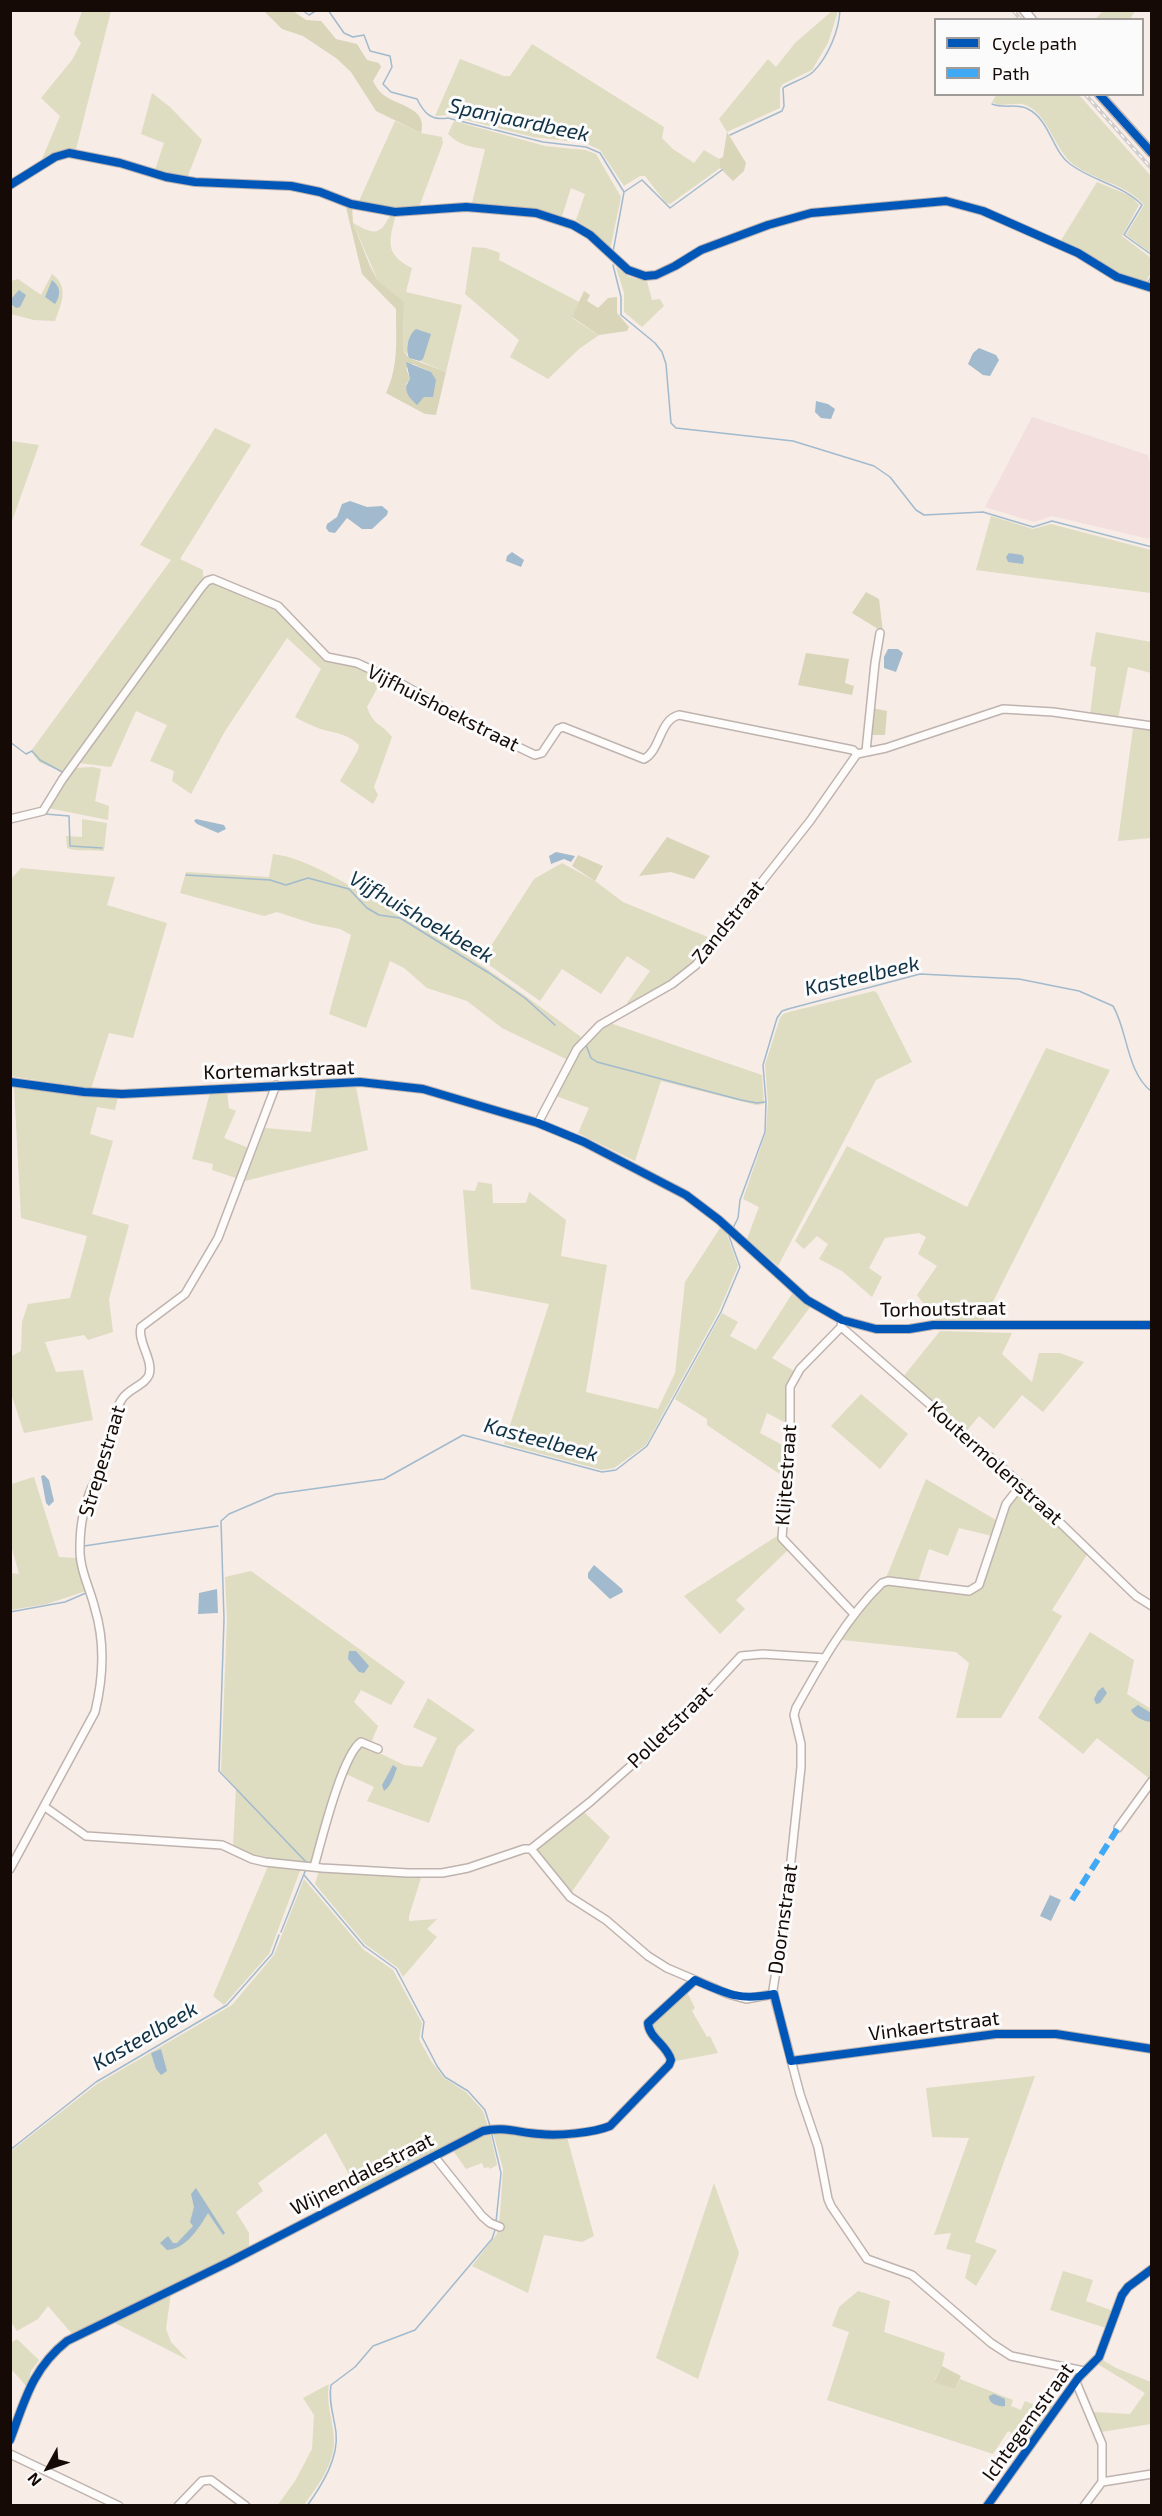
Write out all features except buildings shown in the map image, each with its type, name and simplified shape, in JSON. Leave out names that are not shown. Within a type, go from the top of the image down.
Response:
[{"type":"main road","points":[[1101,96],[1152,153]]},
{"type":"street","points":[[10,185],[55,157],[69,153],[195,182],[291,186],[320,192],[351,204],[395,212],[466,207],[536,213],[573,225],[590,235],[628,270],[645,276],[656,275],[701,250],[768,225],[811,213],[946,201],[983,211],[1078,253],[1117,277],[1152,288]]},
{"type":"street","name":"Vijfhuishoekstraat","points":[[10,819],[43,811],[104,722],[205,583],[211,579],[217,579],[278,606],[327,657],[357,663],[400,682],[491,734],[535,754],[542,753],[558,729],[563,727],[644,759],[651,754],[670,720],[679,715],[853,750],[857,754]]},
{"type":"street","points":[[866,751],[880,633]]},
{"type":"street","points":[[857,754],[886,748],[1003,709],[1053,712],[1152,726]]},
{"type":"street","name":"Zandstraat","points":[[538,1123],[577,1049],[600,1025],[672,984],[696,965],[810,820],[857,754]]},
{"type":"street","name":"Kortemarkstraat","points":[[10,1083],[122,1094],[360,1082],[423,1089],[538,1123],[584,1142],[686,1195],[731,1231]]},
{"type":"street","name":"Strepestraat","points":[[10,1869],[95,1712],[101,1686],[101,1647],[96,1610],[80,1561],[80,1545],[85,1506],[106,1460],[120,1401],[126,1392],[147,1379],[149,1375],[140,1333],[141,1327],[186,1294],[205,1257],[218,1238],[276,1085]]},
{"type":"street","name":"Torhoutstraat","points":[[731,1231],[807,1300],[841,1324],[876,1329],[909,1329],[933,1324],[1152,1325]]},
{"type":"street","name":"Koutermolenstraat","points":[[841,1324],[1021,1485],[1136,1596],[1152,1606]]},
{"type":"street","name":"Klijtestraat","points":[[841,1324],[800,1370],[790,1386],[790,1431],[782,1538],[854,1614]]},
{"type":"street","name":"Doornstraat","points":[[1021,1485],[1006,1504],[979,1586],[969,1591],[888,1581],[882,1583],[854,1614],[825,1658],[794,1715],[801,1744],[801,1767],[774,1994],[803,2106],[818,2147],[828,2199],[861,2253],[876,2263],[912,2275],[991,2343],[1011,2356],[1084,2371]]},
{"type":"street","name":"Polletstraat","points":[[45,1807],[86,1836],[222,1845],[252,1859],[310,1867],[408,1874],[442,1873],[468,1868],[524,1849],[531,1849],[590,1802],[678,1724],[741,1656],[763,1654],[825,1658]]},
{"type":"street","points":[[310,1867],[353,1750],[361,1742],[378,1749]]},
{"type":"street","points":[[1118,1828],[1152,1781]]},
{"type":"street","points":[[531,1849],[570,1896],[606,1920],[648,1956],[667,1968],[728,1994],[746,1999],[774,1994]]},
{"type":"street","name":"Wijnendalestraat","points":[[10,2440],[38,2370],[50,2354],[67,2341],[490,2130],[501,2128],[551,2135],[610,2126],[669,2065],[671,2060],[669,2053],[649,2030],[648,2023],[695,1980]]},
{"type":"street","name":"Vinkaertstraat","points":[[791,2061],[996,2034],[1056,2034],[1152,2049]]},
{"type":"street","points":[[434,2156],[482,2216],[490,2223],[500,2227]]},
{"type":"street","name":"Ichtegemstraat","points":[[987,2505],[1084,2371],[1103,2350],[1122,2295],[1128,2287],[1152,2269]]},
{"type":"street","points":[[1076,2382],[1102,2444],[1102,2482],[1084,2505]]},
{"type":"street","points":[[10,2454],[119,2505]]},
{"type":"street","points":[[1102,2482],[1152,2474]]},
{"type":"street","points":[[178,2505],[202,2481],[211,2480],[246,2505]]},
{"type":"shaded area","points":[[1104,10],[1135,10],[1131,18],[1096,18]]},
{"type":"shaded area","points":[[82,11],[111,11],[76,149],[60,152],[40,164],[60,116],[41,98],[72,60],[81,43],[74,34]]},
{"type":"shaded area","points":[[264,11],[293,11],[306,20],[321,21],[336,39],[357,44],[367,60],[379,63],[381,67],[373,81],[378,89],[385,96],[416,113],[422,125],[421,133],[376,111],[351,72],[336,58],[303,36],[282,29]]},
{"type":"shaded area","points":[[832,11],[838,11],[828,43],[812,70],[783,84],[780,88],[780,108],[727,132],[719,119],[768,59],[776,67],[795,43]]},
{"type":"shaded area","points":[[532,44],[664,127],[662,138],[673,149],[694,163],[704,150],[719,159],[720,168],[670,204],[666,203],[645,176],[640,176],[624,186],[600,150],[585,143],[533,137],[447,115],[435,116],[460,59],[504,76],[510,76]]},
{"type":"shaded area","points":[[152,93],[170,107],[202,140],[187,178],[155,170],[164,143],[141,134]]},
{"type":"shaded area","points":[[995,96],[1080,96],[1151,176],[1151,253],[1126,235],[1144,205],[1137,198],[1073,164],[1061,150],[1042,118],[1028,106],[1023,104],[1001,105],[992,102]]},
{"type":"shaded area","points":[[395,121],[421,133],[442,137],[443,143],[419,207],[390,209],[359,201]]},
{"type":"shaded area","points":[[454,121],[545,146],[585,150],[596,154],[621,197],[610,250],[576,220],[585,194],[571,188],[562,216],[535,209],[472,203],[485,149],[465,145],[448,134]]},
{"type":"shaded area","points":[[727,132],[746,163],[744,171],[733,181],[720,168],[719,159],[723,157]]},
{"type":"shaded area","points":[[1097,182],[1131,196],[1139,205],[1122,236],[1151,258],[1151,272],[1146,282],[1108,269],[1087,254],[1060,242]]},
{"type":"shaded area","points":[[346,207],[352,207],[353,223],[378,281],[404,302],[403,351],[409,358],[446,372],[436,415],[425,414],[386,393],[395,362],[396,309],[362,274]],"holes":[[[413,364],[431,372],[405,385],[410,379],[406,368]]]},
{"type":"shaded area","points":[[396,214],[391,246],[397,257],[412,268],[406,292],[462,305],[446,372],[420,361],[423,359],[407,344],[407,354],[403,351],[404,303],[378,281],[353,223],[375,231],[383,227],[390,215]]},
{"type":"shaded area","points":[[472,247],[486,248],[500,253],[499,260],[579,302],[572,318],[599,335],[579,349],[548,379],[510,357],[519,340],[465,294]]},
{"type":"shaded area","points":[[616,267],[629,277],[647,281],[652,300],[660,299],[664,306],[642,327],[624,312],[624,293]]},
{"type":"shaded area","points":[[52,274],[58,279],[62,290],[55,321],[34,320],[11,314],[11,281],[18,279],[41,295]]},
{"type":"shaded area","points":[[584,291],[590,295],[587,301],[598,308],[608,298],[617,297],[617,313],[629,327],[627,331],[599,335],[572,317]]},
{"type":"shaded area","points":[[1032,417],[1148,455],[1152,469],[1152,530],[1149,539],[1052,516],[1034,522],[985,507]]},
{"type":"shaded area","points":[[215,428],[251,445],[180,559],[203,570],[203,579],[62,772],[39,762],[31,751],[171,560],[140,545]]},
{"type":"shaded area","points":[[10,441],[39,445],[11,524]]},
{"type":"shaded area","points":[[991,516],[1033,529],[1051,524],[1151,550],[1151,593],[976,570]]},
{"type":"shaded area","points":[[213,580],[274,605],[320,653],[384,676],[367,707],[372,718],[392,737],[374,787],[378,795],[373,804],[340,781],[359,745],[345,736],[318,728],[295,717],[321,669],[287,638],[225,731],[191,794],[172,781],[174,771],[150,761],[167,725],[136,711],[111,767],[79,763],[208,582]]},
{"type":"shaded area","points":[[866,592],[879,599],[883,632],[852,613]]},
{"type":"shaded area","points":[[1096,632],[1151,642],[1151,673],[1128,667],[1118,719],[1090,715],[1096,667],[1090,666]]},
{"type":"shaded area","points":[[806,653],[849,659],[845,683],[854,686],[852,695],[798,685]]},
{"type":"shaded area","points":[[872,708],[887,711],[885,735],[869,735]]},
{"type":"shaded area","points":[[1133,728],[1151,729],[1151,838],[1118,841]]},
{"type":"shaded area","points":[[74,768],[101,769],[95,801],[109,806],[108,820],[48,808]]},
{"type":"shaded area","points":[[82,819],[107,823],[104,851],[67,848],[66,836],[82,837]]},
{"type":"shaded area","points":[[667,837],[710,856],[694,879],[671,872],[639,876]]},
{"type":"shaded area","points":[[273,854],[306,863],[357,889],[444,940],[499,978],[581,1037],[568,1060],[502,1028],[467,1001],[427,988],[404,968],[390,961],[366,1028],[329,1014],[351,935],[340,929],[314,924],[277,912],[264,916],[180,893],[186,872],[269,877]]},
{"type":"shaded area","points":[[578,855],[603,866],[595,881],[572,866]]},
{"type":"shaded area","points":[[562,863],[595,881],[623,902],[715,940],[665,985],[630,1007],[627,1003],[650,971],[627,956],[601,994],[562,969],[540,1001],[482,960],[534,879]]},
{"type":"shaded area","points":[[21,868],[115,877],[107,905],[167,923],[133,1038],[109,1033],[91,1089],[11,1076],[11,879]]},
{"type":"shaded area","points":[[874,991],[912,1062],[876,1080],[778,1266],[747,1239],[759,1207],[743,1199],[766,1132],[768,1102],[765,1065],[780,1018],[789,1012]]},
{"type":"shaded area","points":[[610,1023],[762,1075],[764,1104],[756,1105],[661,1081],[635,1161],[578,1133],[589,1108],[556,1096],[578,1052]]},
{"type":"shaded area","points":[[1046,1048],[1110,1070],[982,1323],[938,1323],[917,1295],[937,1266],[918,1254],[926,1237],[919,1233],[885,1238],[869,1268],[882,1277],[872,1297],[842,1271],[819,1259],[828,1244],[817,1236],[804,1249],[795,1241],[847,1146],[967,1207]]},
{"type":"shaded area","points":[[14,1087],[118,1097],[115,1110],[97,1107],[90,1134],[113,1141],[92,1214],[129,1225],[109,1299],[113,1332],[88,1340],[84,1335],[45,1342],[56,1372],[83,1370],[93,1420],[24,1433],[11,1393],[10,1357],[21,1351],[22,1322],[28,1304],[70,1298],[87,1236],[21,1218]]},
{"type":"shaded area","points":[[356,1087],[368,1150],[245,1181],[265,1128],[311,1132],[316,1089]]},
{"type":"shaded area","points":[[227,1092],[229,1108],[236,1111],[224,1138],[251,1149],[239,1179],[212,1170],[213,1164],[192,1159],[210,1093]]},
{"type":"shaded area","points":[[478,1182],[492,1184],[493,1203],[526,1203],[529,1192],[566,1220],[561,1256],[607,1265],[586,1392],[658,1409],[675,1373],[685,1282],[720,1228],[726,1232],[738,1266],[719,1311],[646,1445],[614,1468],[602,1470],[504,1444],[549,1304],[471,1289],[463,1190],[475,1191]]},
{"type":"shaded area","points":[[792,1294],[811,1306],[772,1358],[794,1371],[787,1384],[788,1424],[767,1413],[760,1433],[786,1447],[784,1477],[707,1425],[707,1419],[675,1399],[722,1313],[738,1322],[730,1336],[756,1350]]},
{"type":"shaded area","points":[[940,1331],[1012,1333],[1002,1354],[1032,1382],[1039,1353],[1060,1353],[1084,1362],[1043,1412],[1022,1395],[994,1429],[979,1416],[965,1433],[903,1377]]},
{"type":"shaded area","points":[[861,1394],[908,1434],[880,1469],[831,1426]]},
{"type":"shaded area","points":[[34,1477],[59,1557],[76,1558],[86,1591],[47,1604],[11,1610],[10,1573],[19,1574],[11,1545],[11,1484]]},
{"type":"shaded area","points":[[926,1479],[996,1520],[992,1536],[959,1528],[948,1556],[929,1549],[918,1582],[886,1578]]},
{"type":"shaded area","points":[[1020,1490],[1088,1553],[1052,1610],[1062,1616],[1001,1718],[956,1718],[969,1663],[956,1652],[842,1640],[867,1602],[885,1586],[910,1584],[965,1593],[981,1588],[1008,1506]]},
{"type":"shaded area","points":[[777,1536],[788,1550],[736,1600],[745,1609],[720,1634],[684,1596]]},
{"type":"shaded area","points":[[251,1571],[405,1682],[391,1705],[361,1690],[354,1702],[378,1726],[371,1743],[359,1739],[343,1763],[330,1797],[312,1864],[263,1860],[233,1846],[236,1788],[221,1771],[227,1620],[225,1577]]},
{"type":"shaded area","points":[[1090,1632],[1134,1660],[1127,1694],[1151,1709],[1150,1779],[1097,1738],[1083,1754],[1038,1718]]},
{"type":"shaded area","points":[[428,1698],[475,1730],[457,1747],[429,1823],[367,1801],[374,1787],[346,1774],[359,1748],[363,1745],[404,1765],[422,1767],[437,1738],[413,1727]]},
{"type":"shaded area","points":[[584,1812],[610,1837],[571,1893],[537,1849]]},
{"type":"shaded area","points":[[269,1864],[301,1868],[269,1954],[224,2005],[213,1996]]},
{"type":"shaded area","points":[[319,1871],[421,1878],[409,1921],[437,1919],[427,1929],[437,1937],[403,1977],[398,1968],[365,1944],[315,1884]]},
{"type":"shaded area","points":[[304,1879],[364,1950],[393,1970],[422,2023],[419,2039],[431,2061],[444,2078],[466,2092],[483,2111],[488,2127],[433,2152],[358,2191],[326,2133],[258,2183],[263,2191],[236,2212],[249,2233],[249,2248],[73,2335],[48,2306],[38,2319],[17,2331],[11,2322],[11,2151],[97,2084],[232,2005],[274,1955]]},
{"type":"shaded area","points":[[687,1992],[695,2008],[692,2011],[707,2037],[710,2036],[718,2053],[676,2061],[655,2033],[652,2023]]},
{"type":"shaded area","points":[[1035,2076],[975,2242],[997,2250],[976,2286],[965,2278],[971,2255],[946,2249],[951,2233],[934,2235],[969,2138],[932,2137],[926,2088]]},
{"type":"shaded area","points":[[490,2132],[497,2165],[490,2169],[489,2167],[484,2168],[482,2163],[466,2169],[452,2149]]},
{"type":"shaded area","points":[[493,2132],[567,2137],[594,2236],[582,2242],[544,2235],[528,2293],[472,2266],[497,2234],[500,2215],[503,2169]]},
{"type":"shaded area","points":[[714,2183],[739,2253],[698,2379],[656,2358]]},
{"type":"shaded area","points":[[1063,2271],[1093,2280],[1086,2301],[1113,2311],[1106,2328],[1050,2310]]},
{"type":"shaded area","points":[[858,2291],[890,2301],[884,2332],[945,2353],[942,2366],[934,2381],[955,2389],[960,2379],[1013,2400],[1011,2406],[1021,2410],[1025,2401],[1037,2406],[1043,2399],[1053,2407],[1027,2443],[1008,2431],[993,2454],[827,2400],[849,2332],[832,2326],[839,2307]]},
{"type":"shaded area","points":[[171,2293],[166,2329],[171,2342],[188,2360],[111,2321]]},
{"type":"shaded area","points":[[17,2339],[39,2360],[31,2371],[27,2387],[11,2369],[10,2343]]},
{"type":"shaded area","points":[[1101,2359],[1116,2368],[1151,2382],[1151,2424],[1101,2432],[1092,2412],[1130,2414],[1145,2393],[1096,2363]]},
{"type":"shaded area","points":[[942,2366],[961,2376],[955,2389],[934,2382]]},
{"type":"shaded area","points":[[329,2384],[328,2398],[334,2441],[328,2467],[304,2505],[277,2506],[295,2481],[312,2449],[314,2415],[303,2398]]},
{"type":"water","points":[[52,280],[59,291],[55,304],[45,297]]},
{"type":"water","points":[[19,290],[26,295],[20,307],[16,308],[11,304],[12,298]]},
{"type":"water","points":[[416,329],[431,334],[423,359],[420,361],[409,358],[407,351],[409,338]]},
{"type":"water","points":[[979,348],[996,355],[999,360],[990,376],[983,375],[968,364],[973,353]]},
{"type":"water","points":[[406,362],[431,372],[436,380],[433,397],[424,397],[417,405],[406,390],[410,379]]},
{"type":"water","points":[[816,401],[828,404],[835,409],[831,419],[821,418],[815,412]]},
{"type":"water","points":[[350,501],[367,507],[382,506],[388,511],[387,515],[372,529],[362,529],[347,518],[335,533],[329,532],[326,528],[327,524],[337,517],[342,504]]},
{"type":"water","points":[[512,552],[524,560],[521,567],[506,561],[507,556]]},
{"type":"water","points":[[1009,553],[1022,555],[1023,564],[1008,562],[1006,557]]},
{"type":"water","points":[[888,649],[898,649],[903,653],[896,672],[884,668],[884,657]]},
{"type":"water","points":[[196,819],[224,825],[226,829],[218,833],[197,824],[194,821]]},
{"type":"water","points":[[556,852],[575,856],[571,862],[564,859],[551,864],[549,856]]},
{"type":"water","points":[[44,1475],[49,1480],[54,1501],[49,1506],[46,1503],[41,1476]]},
{"type":"water","points":[[594,1565],[623,1592],[610,1599],[588,1578],[588,1573]]},
{"type":"water","points":[[217,1589],[218,1613],[198,1614],[199,1593]]},
{"type":"water","points":[[349,1651],[356,1651],[369,1666],[364,1673],[359,1672],[348,1659]]},
{"type":"water","points":[[1103,1687],[1107,1693],[1100,1703],[1096,1704],[1094,1699]]},
{"type":"water","points":[[1138,1705],[1151,1713],[1151,1722],[1134,1715],[1131,1710]]},
{"type":"water","points":[[393,1765],[397,1768],[384,1791],[382,1785]]},
{"type":"water","points":[[1050,1895],[1061,1900],[1051,1921],[1040,1916]]},
{"type":"water","points":[[161,2049],[167,2071],[161,2075],[156,2069],[151,2053]]},
{"type":"water","points":[[420,2141],[424,2142],[427,2152],[388,2171],[385,2163]]},
{"type":"water","points":[[196,2188],[225,2233],[223,2235],[208,2213],[186,2242],[167,2250],[160,2243],[168,2236],[173,2243],[177,2243],[193,2226],[190,2222],[194,2207],[191,2194]]},
{"type":"water","points":[[994,2394],[1005,2399],[1005,2406],[990,2401],[989,2396]]},
{"type":"waterway","name":"Spanjaardbeek","points":[[302,10],[309,15],[317,10]]},
{"type":"waterway","name":"Spanjaardbeek","points":[[328,10],[344,33],[353,37],[364,35],[370,51],[390,56],[392,67],[383,84],[391,92],[417,99],[429,115],[543,142],[586,147],[600,153],[624,192],[613,252]]},
{"type":"waterway","points":[[730,135],[782,111],[783,88],[810,74],[818,66],[832,43],[840,10]]},
{"type":"waterway","points":[[992,104],[1028,109],[1041,120],[1059,151],[1070,164],[1126,193],[1142,205],[1124,235],[1152,255]]},
{"type":"waterway","points":[[624,192],[642,180],[670,208],[722,170]]},
{"type":"waterway","name":"Spanjaardbeek","points":[[613,265],[621,297],[621,315],[655,343],[662,352],[666,364],[671,423],[676,428],[793,441],[874,466],[890,477],[916,510],[924,515],[983,512],[1033,527],[1052,521],[1152,547]]},
{"type":"waterway","points":[[1148,282],[1152,276]]},
{"type":"waterway","name":"Vijfhuishoekbeek","points":[[10,742],[26,754],[32,751],[40,760],[64,773]]},
{"type":"waterway","name":"Vijfhuishoekbeek","points":[[45,814],[69,816],[70,846],[102,848]]},
{"type":"waterway","name":"Vijfhuishoekbeek","points":[[186,875],[270,880],[286,885],[308,878],[349,889],[367,908],[379,915],[400,918],[489,973],[525,998],[555,1025]]},
{"type":"waterway","name":"Kasteelbeek","points":[[733,1228],[738,1218],[740,1200],[765,1132],[766,1102],[763,1065],[777,1018],[782,1011],[788,1009],[920,974],[1019,979],[1079,991],[1113,1006],[1132,1063],[1143,1084],[1152,1092]]},
{"type":"waterway","name":"Vijfhuishoekbeek","points":[[586,1045],[591,1058],[597,1062],[741,1100],[765,1102]]},
{"type":"waterway","name":"Kasteelbeek","points":[[307,1863],[219,1771],[224,1619],[221,1521],[229,1514],[276,1494],[384,1479],[463,1435],[602,1472],[616,1470],[647,1446],[721,1312],[740,1267],[729,1236]]},
{"type":"waterway","points":[[84,1546],[218,1526]]},
{"type":"waterway","points":[[86,1570],[93,1589]]},
{"type":"waterway","points":[[10,1612],[65,1602],[86,1593]]},
{"type":"waterway","name":"Kasteelbeek","points":[[281,1932],[306,1869]]},
{"type":"waterway","points":[[304,1875],[364,1946],[396,1969],[424,2022],[422,2037],[437,2066],[445,2077],[468,2091],[485,2110],[490,2126]]},
{"type":"waterway","name":"Kasteelbeek","points":[[10,2150],[96,2082],[227,2005],[272,1954],[279,1935]]},
{"type":"waterway","points":[[492,2135],[501,2173],[496,2222]]},
{"type":"waterway","points":[[307,2506],[324,2480],[335,2452],[336,2432],[331,2403],[331,2385],[355,2367],[373,2346],[415,2330],[492,2239],[495,2230]]},
{"type":"railway","points":[[1013,10],[1019,18]]},
{"type":"railway","points":[[1087,96],[1152,169]]},
{"type":"marked path","points":[[1072,1900],[1118,1828]]},
{"type":"cycle path","points":[[1101,96],[1152,153]]},
{"type":"cycle path","points":[[10,185],[55,157],[69,153],[195,182],[291,186],[320,192],[351,204],[395,212],[466,207],[536,213],[573,225],[590,235],[628,270],[645,276],[656,275],[701,250],[768,225],[811,213],[946,201],[983,211],[1078,253],[1117,277],[1152,288]]},
{"type":"cycle path","points":[[10,1082],[84,1092],[122,1094],[360,1082],[423,1089],[538,1123],[584,1142],[686,1195],[719,1220],[807,1300],[842,1320],[876,1329],[909,1329],[933,1325],[1152,1325]]},
{"type":"cycle path","points":[[10,2440],[31,2386],[45,2363],[67,2341],[229,2262],[483,2131],[505,2129],[556,2135],[585,2132],[610,2126],[669,2065],[671,2060],[669,2055],[651,2033],[648,2023],[695,1980],[733,1995],[751,1997],[774,1994],[791,2061],[996,2034],[1056,2034],[1152,2049]]},
{"type":"cycle path","points":[[987,2506],[1079,2377],[1099,2357],[1122,2295],[1128,2287],[1152,2269]]}]
